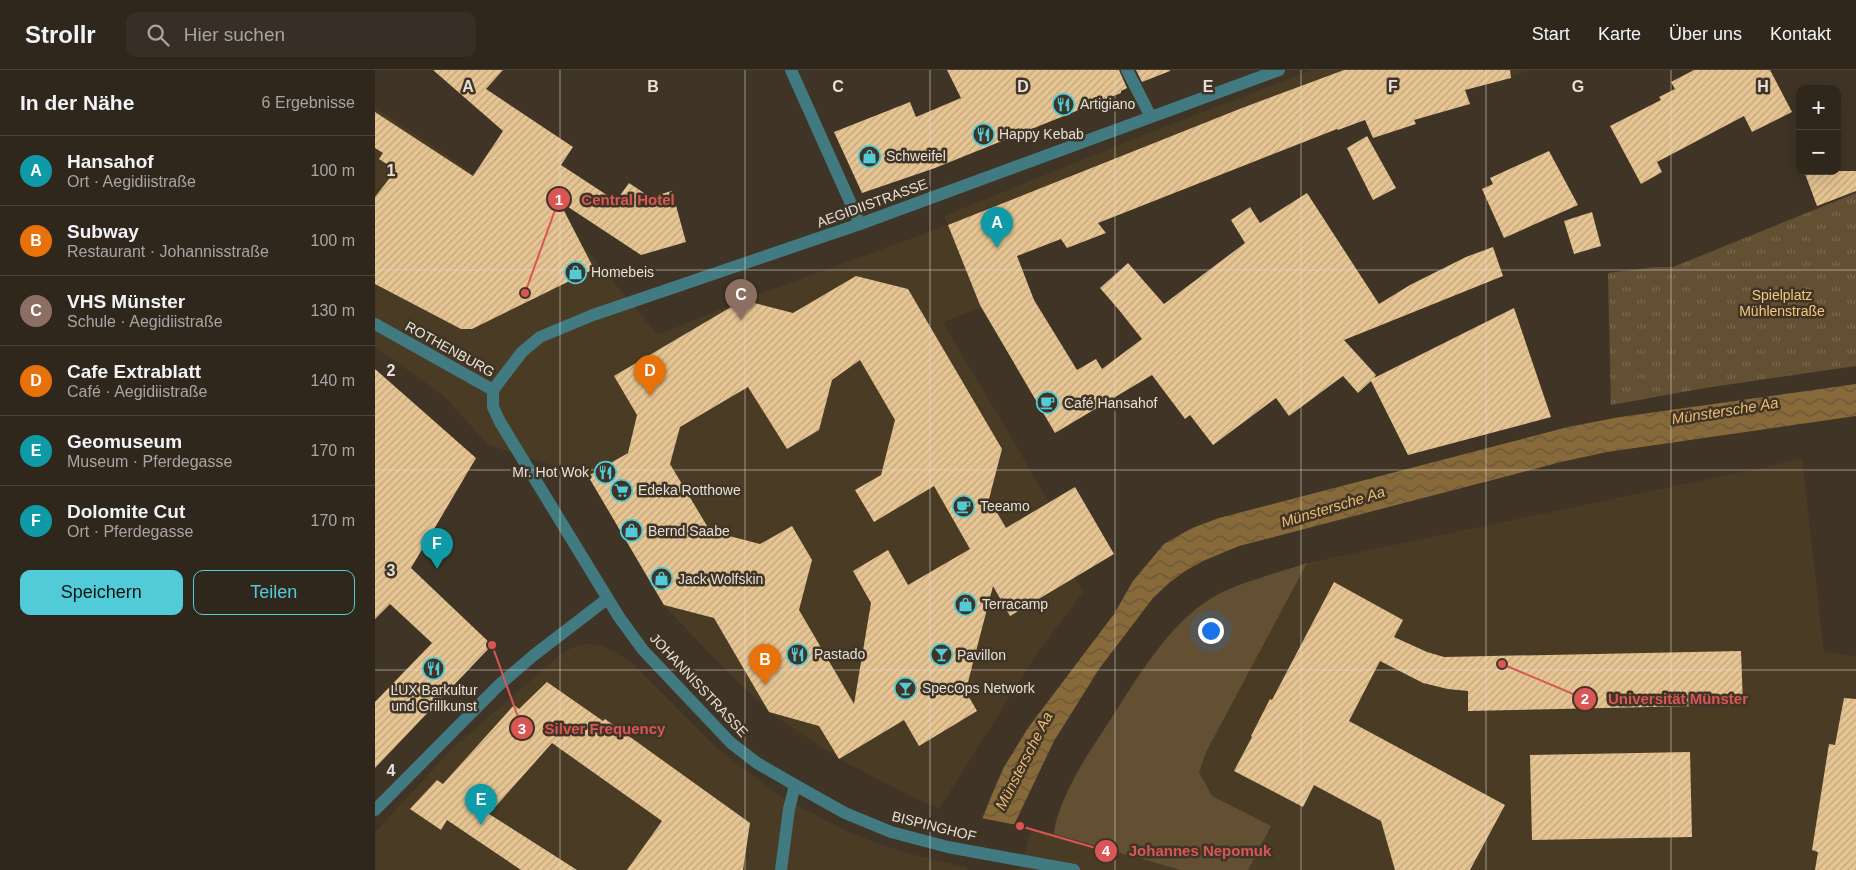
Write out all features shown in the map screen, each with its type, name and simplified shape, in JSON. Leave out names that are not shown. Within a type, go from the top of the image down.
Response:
[{"type":"street","points":[[791,70],[860,224]]},
{"type":"street","points":[[1127,70],[1151,117]]},
{"type":"street","name":"AEGIDIISTRASSE","points":[[493,390],[522,352],[540,338],[593,315],[626,302],[860,224],[1279,70]]},
{"type":"street","name":"ROTHENBURG","points":[[375,324],[493,390],[493,407],[500,422],[571,538]]},
{"type":"street","name":"JOHANNISSTRASSE","points":[[571,538],[607,599],[643,650],[731,743],[757,763],[795,785]]},
{"type":"street","points":[[375,810],[499,685],[607,599]]},
{"type":"street","points":[[781,870],[789,808],[795,785]]},
{"type":"street","name":"BISPINGHOF","points":[[795,785],[845,812],[891,832],[948,847],[1074,870]]},
{"type":"shaded area","points":[[1312,70],[1531,70],[1466,90],[1470,104],[1423,117],[1410,107],[1416,124],[1392,108],[1098,223],[1106,233],[1067,248],[1060,239],[1013,258],[1019,262],[1030,289],[943,322],[1049,502],[1036,510],[1083,592],[1038,652],[939,809],[839,759],[769,712],[663,605],[588,476],[488,445],[444,396],[375,347],[375,107],[587,250],[658,335],[743,300],[948,225],[944,216],[1136,138]]},
{"type":"shaded area","points":[[1802,458],[1824,652],[1856,656],[1856,870],[1019,870],[1032,829],[1054,834],[1055,819],[1082,764],[1141,672],[1186,618],[1211,598],[1229,589],[1307,563]]},
{"type":"shaded area","points":[[586,644],[600,645],[617,653],[633,664],[718,749],[783,798],[845,830],[882,845],[978,870],[375,870],[375,832],[453,748],[556,658],[571,648]]},
{"type":"green space","name":"Spielplatz Mühlenstraße","points":[[1856,193],[1856,366],[1705,388],[1611,405],[1608,273],[1656,267],[1673,267]]},
{"type":"green space","points":[[1307,563],[1206,752],[1199,772],[1212,796],[1271,826],[1248,870],[1181,870],[1054,834],[1061,806],[1075,776],[1141,672],[1180,623],[1220,593],[1244,583]]},
{"type":"water","name":"Münstersche Aa","points":[[1856,384],[1856,416],[1607,452],[1561,462],[1239,546],[1203,561],[1170,582],[1153,598],[1099,669],[1054,741],[1014,825],[969,870],[972,844],[993,792],[1004,767],[1028,728],[1114,614],[1133,581],[1164,544],[1192,528],[1219,518],[1568,427],[1620,417]]},
{"type":"pier","points":[[981,818],[1017,825],[1009,870],[967,870],[970,844]]},
{"type":"building","points":[[433,70],[503,70],[486,89],[573,147],[561,165],[616,201],[629,183],[650,197],[672,191],[686,242],[641,255],[559,201],[594,269],[472,329],[461,329],[375,284],[375,197],[396,170],[379,159],[383,153],[375,148],[375,112],[473,176],[503,131]]},
{"type":"building","points":[[947,70],[1119,70],[1127,88],[1121,91],[1121,93],[935,168],[862,193],[834,132],[910,102],[916,117],[961,98]]},
{"type":"building","points":[[1136,70],[1170,70],[1170,71],[1142,82]]},
{"type":"building","points":[[1344,70],[1510,70],[1511,78],[1465,90],[1470,104],[1414,120],[1416,124],[1373,138],[1365,120],[1337,129],[1098,223],[1106,233],[1067,248],[1061,239],[1017,256],[1034,300],[1077,370],[1096,359],[1102,369],[1142,339],[1100,288],[1128,263],[1164,304],[1245,243],[1231,220],[1250,207],[1260,223],[1307,193],[1379,304],[1410,285],[1466,257],[1493,247],[1503,276],[1344,340],[1376,375],[1374,378],[1514,308],[1551,417],[1408,455],[1371,381],[1358,393],[1343,376],[1289,416],[1276,398],[1213,445],[1190,415],[1185,419],[1152,375],[1055,433],[980,305],[948,225],[1242,108]]},
{"type":"building","points":[[1694,70],[1770,70],[1792,112],[1752,132],[1744,116],[1657,162],[1662,172],[1641,184],[1610,126],[1661,100],[1659,97],[1675,89],[1671,82]]},
{"type":"building","points":[[1367,136],[1396,188],[1373,200],[1347,148]]},
{"type":"building","points":[[1549,151],[1578,205],[1504,238],[1482,189],[1493,184],[1490,178]]},
{"type":"building","points":[[1841,171],[1856,171],[1856,191],[1817,206],[1805,175],[1841,175]]},
{"type":"building","points":[[1592,212],[1601,246],[1574,254],[1564,221]]},
{"type":"building","points":[[856,276],[908,289],[1002,449],[989,499],[1006,528],[1075,487],[1114,554],[1010,616],[993,586],[968,682],[962,685],[977,711],[919,746],[904,720],[839,759],[819,726],[769,712],[714,618],[664,605],[588,476],[628,453],[637,415],[614,376],[743,300],[793,313]],"holes":[[[860,360],[895,420],[881,475],[855,490],[874,522],[934,486],[970,549],[908,585],[888,550],[853,571],[871,603],[854,704],[799,610],[812,560],[792,526],[760,544],[710,531],[670,464],[680,427],[748,387],[787,449],[819,430],[832,380]]]},
{"type":"building","points":[[375,369],[476,458],[411,568],[492,645],[375,768],[375,702],[432,643],[390,604],[375,619]]},
{"type":"building","points":[[1334,582],[1403,620],[1394,637],[1427,652],[1444,657],[1741,651],[1743,705],[1468,711],[1468,691],[1448,689],[1423,683],[1380,661],[1349,721],[1505,805],[1470,870],[1395,870],[1381,821],[1314,785],[1303,807],[1234,771],[1270,699],[1272,700]]},
{"type":"building","points":[[547,682],[603,721],[605,719],[750,823],[743,870],[627,870],[662,821],[552,743],[489,814],[577,870],[521,870],[447,820],[441,830],[410,809],[437,780],[443,784],[514,705],[519,709]]},
{"type":"building","points":[[1844,698],[1856,699],[1856,870],[1815,870],[1818,852],[1812,850],[1829,744],[1835,745]]},
{"type":"building","points":[[1690,752],[1692,837],[1532,840],[1530,755]]},
{"type":"place","name":"Artigiano","points":[[1064,104]]},
{"type":"place","name":"Happy Kebab","points":[[983,134]]},
{"type":"place","name":"Schweifel","points":[[870,156]]},
{"type":"place","name":"Hansahof","points":[[997,248]]},
{"type":"place","name":"Homebeis","points":[[575,272]]},
{"type":"place","name":"Central Hotel","points":[[525,293]]},
{"type":"place","name":"VHS Münster","points":[[741,320]]},
{"type":"place","name":"Cafe Extrablatt","points":[[650,396]]},
{"type":"place","name":"Café Hansahof","points":[[1048,403]]},
{"type":"place","name":"Mr. Hot Wok","points":[[605,472]]},
{"type":"place","name":"Edeka Rotthowe","points":[[622,490]]},
{"type":"place","name":"Teeamo","points":[[964,506]]},
{"type":"place","name":"Bernd Saabe","points":[[632,531]]},
{"type":"place","name":"Dolomite Cut","points":[[437,569]]},
{"type":"place","name":"Jack Wolfskin","points":[[662,579]]},
{"type":"place","name":"Terracamp","points":[[966,604]]},
{"type":"place","name":"Silver Frequency","points":[[492,645]]},
{"type":"place","name":"Pastado","points":[[798,654]]},
{"type":"place","name":"Pavillon","points":[[941,655]]},
{"type":"place","name":"Universität Münster","points":[[1502,664]]},
{"type":"place","name":"LUX Barkultur und Grillkunst","points":[[434,668]]},
{"type":"place","name":"Subway","points":[[765,685]]},
{"type":"place","name":"SpecOps Network","points":[[906,688]]},
{"type":"place","name":"Geomuseum","points":[[481,825]]},
{"type":"place","name":"Johannes Nepomuk","points":[[1020,826]]}]
